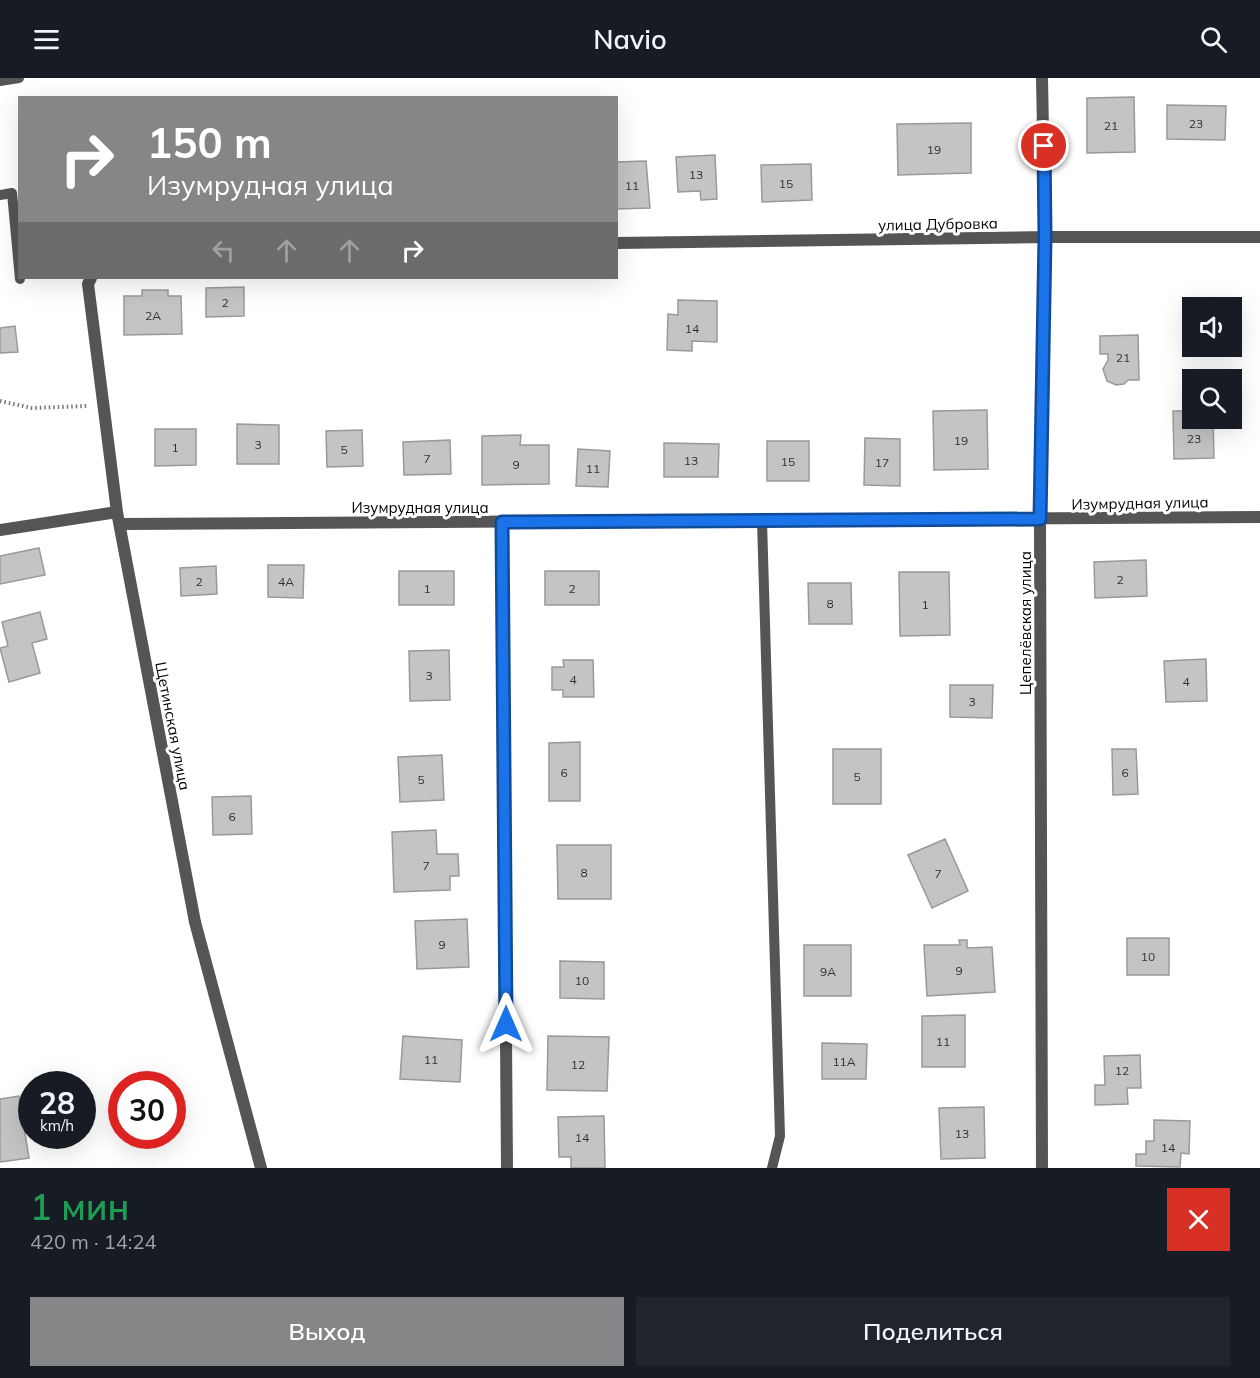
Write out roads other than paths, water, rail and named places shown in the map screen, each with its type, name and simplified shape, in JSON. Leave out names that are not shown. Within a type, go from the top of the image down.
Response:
[{"type":"street","name":"Цепелёвская улица","points":[[1042,78],[1045,237],[1040,519],[1042,1168]]},
{"type":"street","name":"улица Дубровка","points":[[618,243],[1045,237],[1260,237]]},
{"type":"street","name":"Щетинская улица","points":[[89,281],[118,518],[195,921],[261,1168]]},
{"type":"street","name":"Изумрудная улица","points":[[0,530],[118,518],[502,522],[1260,517]]},
{"type":"street","points":[[502,522],[507,1168]]},
{"type":"lane","points":[[0,81],[19,78]]},
{"type":"lane","points":[[0,195],[12,193],[18,258]]},
{"type":"lane","points":[[762,521],[780,1136],[772,1168]]}]
